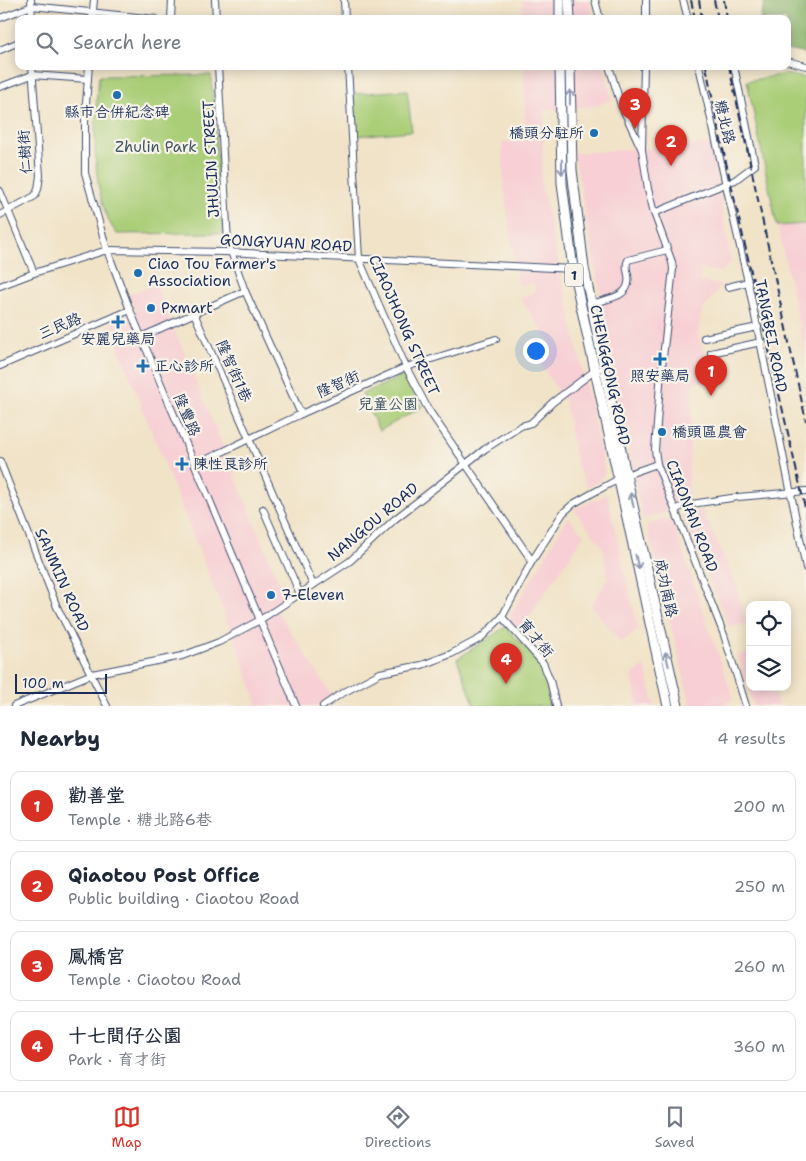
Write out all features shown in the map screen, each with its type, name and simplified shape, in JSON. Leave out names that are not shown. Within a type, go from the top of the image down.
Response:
[{"type":"main road","points":[[560,0],[560,15]]},
{"type":"main road","points":[[569,0],[570,15]]},
{"type":"main road","name":"CHENGGONG ROAD","points":[[560,70],[562,183],[573,269],[594,372],[622,478]]},
{"type":"main road","name":"CHENGGONG ROAD","points":[[570,70],[572,170],[584,268],[604,365],[622,478]]},
{"type":"main road","name":"成功南路","points":[[622,478],[668,706]]},
{"type":"main road","name":"成功南路","points":[[622,478],[678,706]]},
{"type":"street","points":[[93,15],[94,0]]},
{"type":"street","points":[[171,15],[172,0]]},
{"type":"street","points":[[215,0],[216,15]]},
{"type":"street","points":[[344,0],[345,15]]},
{"type":"street","points":[[595,0],[599,15]]},
{"type":"street","points":[[646,0],[646,15]]},
{"type":"street","points":[[683,0],[687,15]]},
{"type":"street","points":[[0,18],[32,3],[88,15]]},
{"type":"street","points":[[0,50],[15,44]]},
{"type":"street","points":[[791,62],[806,66]]},
{"type":"street","name":"仁樹街","points":[[0,214],[35,196],[39,183],[32,70]]},
{"type":"street","name":"隆豐路","points":[[89,70],[84,116],[85,173],[107,250],[141,337],[296,706]]},
{"type":"street","name":"JHULIN STREET","points":[[218,70],[230,253],[245,291],[301,414]]},
{"type":"street","name":"CIAOJHONG STREET","points":[[348,70],[359,259],[380,303],[406,368],[436,424],[466,464],[532,561]]},
{"type":"street","points":[[610,70],[621,106],[642,150]]},
{"type":"street","points":[[642,150],[644,70]]},
{"type":"street","name":"糖北路","points":[[700,70],[726,183]]},
{"type":"street","points":[[654,213],[735,180],[755,165],[735,70]]},
{"type":"street","points":[[0,87],[32,75],[88,79]]},
{"type":"street","name":"CIAONAN ROAD","points":[[642,150],[654,213],[673,269],[655,450],[657,464],[724,635],[744,705]]},
{"type":"street","name":"TANGBEI ROAD","points":[[726,183],[758,327],[762,355],[806,568]]},
{"type":"street","points":[[0,191],[34,273]]},
{"type":"street","name":"GONGYUAN ROAD","points":[[0,286],[107,250],[230,253],[584,268]]},
{"type":"street","points":[[591,304],[624,293],[628,289],[629,282],[626,265],[628,260],[667,250]]},
{"type":"street","points":[[728,287],[748,282]]},
{"type":"street","points":[[141,337],[245,291]]},
{"type":"street","name":"三民路","points":[[0,366],[130,310]]},
{"type":"street","name":"隆智街1巷","points":[[194,313],[313,586]]},
{"type":"street","points":[[704,338],[758,327]]},
{"type":"street","name":"隆智街","points":[[195,465],[301,414],[406,368],[496,339]]},
{"type":"street","points":[[711,353],[761,342]]},
{"type":"street","name":"NANGOU ROAD","points":[[14,706],[92,674],[182,656],[219,642],[260,620],[350,561],[395,519],[484,449],[521,426],[531,423],[553,402],[604,365]]},
{"type":"street","name":"SANMIN ROAD","points":[[0,460],[57,607],[107,706]]},
{"type":"street","points":[[323,706],[380,673],[422,666],[451,654],[481,638],[502,618],[532,561],[563,513],[573,504],[589,495],[622,478],[657,464]]},
{"type":"street","points":[[675,510],[685,505],[738,497],[790,494],[806,491]]},
{"type":"street","points":[[263,509],[300,594]]},
{"type":"street","name":"育才街","points":[[502,618],[543,662],[550,680],[556,706]]},
{"type":"shaded area","points":[[522,0],[589,0],[592,15],[522,15]]},
{"type":"shaded area","points":[[524,70],[605,70],[612,99],[596,106],[545,109],[541,184],[605,473],[600,481],[588,488],[577,466],[565,402],[534,353],[550,342],[521,299],[535,291],[535,284],[518,285],[504,189],[502,142],[526,141]]},
{"type":"shaded area","points":[[785,74],[806,78],[806,358],[747,81]]},
{"type":"shaded area","points":[[711,144],[731,262],[721,272],[701,269],[700,281],[721,285],[703,310],[697,334],[716,378],[693,383],[687,506],[643,519],[616,387],[618,386],[574,153]]},
{"type":"shaded area","points":[[156,285],[286,599],[275,608],[332,695],[316,706],[258,706],[243,661],[109,324],[136,311],[128,295]]},
{"type":"shaded area","points":[[607,495],[638,629],[621,642],[591,606],[608,579],[604,549],[574,509]]},
{"type":"shaded area","points":[[702,510],[737,586],[746,624],[729,627],[683,516]]},
{"type":"shaded area","points":[[568,517],[584,535],[520,630],[509,618]]},
{"type":"shaded area","points":[[671,518],[733,698],[722,706],[691,706],[646,525]]},
{"type":"shaded area","points":[[746,653],[746,681],[738,656]]},
{"type":"shaded area","points":[[645,666],[654,706],[638,706],[632,675]]},
{"type":"shaded area","points":[[749,691],[773,691],[778,706],[754,706]]},
{"type":"green space","points":[[765,0],[806,0],[806,54],[791,51],[791,15],[761,15]]},
{"type":"green space","points":[[785,74],[806,78],[806,224],[777,226],[747,81]]},
{"type":"green space","name":"Zhulin Park","points":[[211,75],[223,233],[117,234],[108,219],[98,180],[95,136],[99,76]]},
{"type":"green space","points":[[407,90],[412,131],[355,136],[353,94]]},
{"type":"green space","name":"兒童公園","points":[[405,375],[422,407],[379,431],[362,394]]},
{"type":"green space","points":[[505,627],[540,662],[551,706],[475,706],[457,659]]},
{"type":"railway","points":[[691,0],[694,15]]},
{"type":"railway","points":[[699,0],[701,15]]},
{"type":"railway","points":[[714,0],[717,15]]},
{"type":"railway","points":[[724,0],[726,15]]},
{"type":"railway","points":[[707,70],[720,136],[806,512]]},
{"type":"railway","points":[[730,70],[806,421]]},
{"type":"place","name":"縣市合併紀念碑","points":[[117,95]]},
{"type":"place","name":"鳳橋宮","points":[[635,129]]},
{"type":"place","name":"橋頭分駐所","points":[[594,133]]},
{"type":"place","name":"Qiaotou Post Office","points":[[671,166]]},
{"type":"place","name":"Ciao Tou Farmer's Association","points":[[138,273]]},
{"type":"place","name":"Pxmart","points":[[151,308]]},
{"type":"place","name":"安麗兒藥局","points":[[118,322]]},
{"type":"place","name":"照安藥局","points":[[660,359]]},
{"type":"place","name":"正心診所","points":[[143,366]]},
{"type":"place","name":"勸善堂","points":[[711,396]]},
{"type":"place","name":"橋頭區農會","points":[[662,432]]},
{"type":"place","name":"陳性良診所","points":[[182,464]]},
{"type":"place","name":"7-Eleven","points":[[271,595]]},
{"type":"place","name":"十七間仔公園","points":[[506,684]]}]
